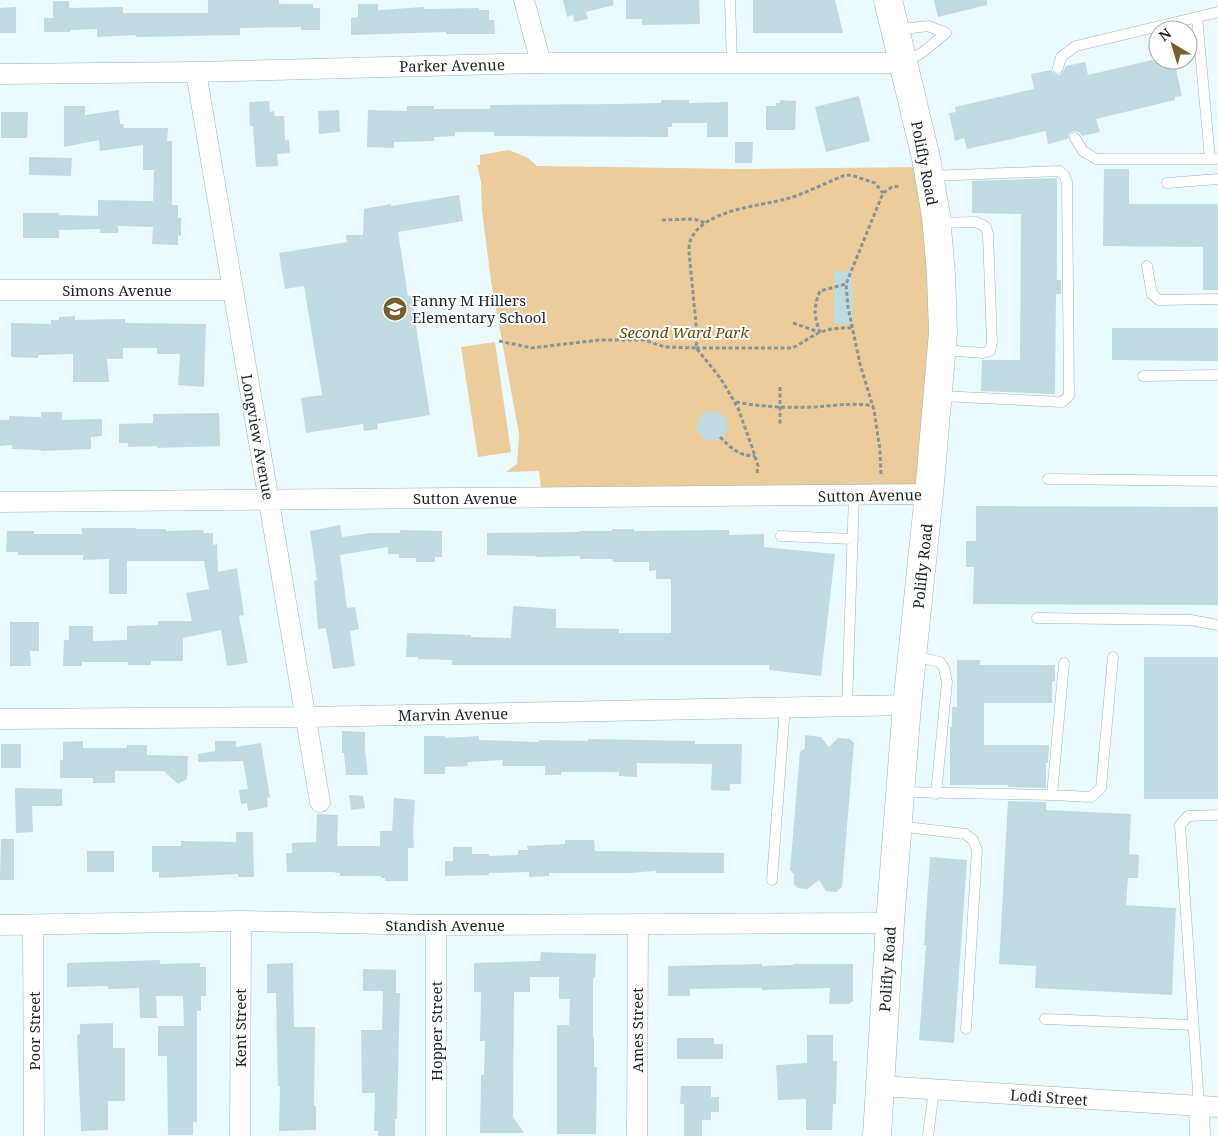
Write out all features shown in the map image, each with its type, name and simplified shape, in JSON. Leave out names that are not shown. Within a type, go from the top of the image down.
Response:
[{"type":"main road","name":"Polifly Road","points":[[877,1136],[897,826],[943,333],[941,274],[929,176],[888,0]]},
{"type":"street","points":[[524,0],[541,63]]},
{"type":"street","name":"Parker Avenue","points":[[0,74],[196,72],[541,63],[903,63]]},
{"type":"street","name":"Longview Avenue","points":[[196,72],[320,802]]},
{"type":"street","name":"Simons Avenue","points":[[0,290],[233,290]]},
{"type":"street","name":"Sutton Avenue","points":[[0,502],[929,494]]},
{"type":"street","name":"Marvin Avenue","points":[[0,719],[306,717],[907,705]]},
{"type":"street","name":"Standish Avenue","points":[[0,925],[241,921],[436,925],[890,924]]},
{"type":"street","name":"Kent Street","points":[[240,1136],[241,921]]},
{"type":"street","name":"Poor Street","points":[[33,925],[34,1136]]},
{"type":"street","name":"Hopper Street","points":[[436,925],[436,1136]]},
{"type":"street","name":"Ames Street","points":[[637,1136],[638,925]]},
{"type":"street","name":"Lodi Street","points":[[880,1086],[1208,1107]]},
{"type":"street","points":[[1200,1136],[1208,1107]]},
{"type":"lane","points":[[730,0],[732,63]]},
{"type":"lane","points":[[1058,68],[1061,57],[1076,46],[1218,12]]},
{"type":"lane","points":[[1076,138],[1083,151],[1096,159],[1214,159],[1197,17]]},
{"type":"lane","points":[[895,30],[928,26],[946,33],[923,52],[903,63]]},
{"type":"lane","points":[[929,176],[1058,171],[1064,175],[1067,182],[1069,396],[1062,402],[938,396]]},
{"type":"lane","points":[[1166,183],[1218,179]]},
{"type":"lane","points":[[936,223],[976,222],[986,227],[988,234],[992,343],[990,351],[983,353],[942,350]]},
{"type":"lane","points":[[1147,266],[1152,294],[1159,300],[1218,299]]},
{"type":"lane","points":[[1143,376],[1218,374]]},
{"type":"lane","points":[[1048,479],[1218,481]]},
{"type":"lane","points":[[846,706],[854,495]]},
{"type":"lane","points":[[781,536],[853,539]]},
{"type":"lane","points":[[1037,618],[1191,620],[1218,625]]},
{"type":"lane","points":[[912,656],[940,662],[944,668],[947,682],[936,794]]},
{"type":"lane","points":[[900,792],[1091,797],[1101,788],[1113,657]]},
{"type":"lane","points":[[1052,795],[1064,663]]},
{"type":"lane","points":[[772,880],[785,707]]},
{"type":"lane","points":[[1208,1107],[1193,1024],[1180,825],[1188,816],[1218,815]]},
{"type":"lane","points":[[897,826],[965,834],[973,840],[977,850],[966,1029]]},
{"type":"lane","points":[[1044,1019],[1193,1024]]},
{"type":"lane","points":[[928,1136],[934,1089]]},
{"type":"path","points":[[757,474],[758,466],[755,456],[735,402],[721,380],[696,348],[698,334],[688,252],[690,240],[706,223],[726,213],[788,199],[843,176],[850,175],[874,183],[883,194]]},
{"type":"path","points":[[880,474],[880,450],[873,406],[860,364],[854,328],[848,307],[846,284],[883,194],[892,187],[901,186]]},
{"type":"path","points":[[662,220],[694,219],[706,223]]},
{"type":"path","points":[[820,333],[814,317],[815,302],[820,291],[846,284]]},
{"type":"path","points":[[793,322],[820,333]]},
{"type":"path","points":[[499,341],[532,348],[599,340],[644,340],[665,347],[792,348],[805,343],[820,333],[833,329],[854,328]]},
{"type":"path","points":[[780,388],[780,424]]},
{"type":"path","points":[[735,402],[779,407],[873,406]]},
{"type":"path","points":[[720,437],[738,454],[755,456]]},
{"type":"green space","name":"Second Ward Park","points":[[509,150],[528,158],[537,166],[743,169],[927,167],[936,216],[929,494],[542,498],[539,471],[506,472],[517,464],[519,434],[491,281],[482,210],[481,182],[477,165],[480,165],[480,155]]},
{"type":"green space","points":[[495,342],[511,452],[478,457],[461,347]]},
{"type":"building","points":[[208,0],[279,0],[279,4],[313,4],[313,8],[320,8],[320,30],[301,30],[301,27],[240,28],[240,35],[136,37],[136,35],[97,37],[97,29],[44,32],[44,18],[53,18],[53,1],[69,1],[69,8],[123,7],[123,13],[208,13]]},
{"type":"building","points":[[563,0],[613,0],[614,5],[586,12],[588,19],[574,22],[573,15],[567,17]]},
{"type":"building","points":[[626,0],[699,0],[700,24],[642,25],[642,19],[626,19]]},
{"type":"building","points":[[753,0],[835,0],[843,33],[753,33]]},
{"type":"building","points":[[934,0],[987,0],[987,5],[938,17]]},
{"type":"building","points":[[358,4],[378,4],[378,10],[424,7],[424,9],[479,8],[479,10],[489,10],[489,20],[494,20],[495,34],[446,34],[446,32],[351,35],[351,18],[358,17]]},
{"type":"building","points":[[16,7],[16,33],[0,33],[0,8]]},
{"type":"building","points":[[1148,61],[1148,70],[1176,70],[1182,96],[1175,97],[1175,100],[1096,119],[1100,132],[1082,136],[1079,132],[1074,131],[1069,134],[1068,139],[1048,144],[1046,131],[967,149],[964,138],[955,141],[949,113],[956,112],[955,107],[1034,89],[1031,74],[1051,70],[1059,75],[1066,66],[1085,62],[1088,75]]},
{"type":"building","points":[[859,96],[870,141],[826,152],[815,107]]},
{"type":"building","points":[[661,100],[689,100],[689,103],[728,102],[728,137],[707,137],[707,123],[672,123],[672,127],[668,127],[668,137],[494,136],[494,132],[455,132],[455,136],[434,137],[434,141],[394,142],[394,148],[367,147],[368,110],[407,111],[407,106],[434,106],[434,109],[490,109],[490,105],[661,103]]},
{"type":"building","points":[[780,100],[796,101],[795,130],[766,130],[766,106],[776,106],[776,103],[780,103]]},
{"type":"building","points":[[269,101],[270,112],[274,111],[275,116],[284,116],[285,140],[289,140],[290,153],[277,154],[278,166],[256,167],[253,126],[250,126],[249,102]]},
{"type":"building","points":[[64,106],[85,106],[85,115],[119,110],[120,124],[123,124],[124,128],[168,128],[167,141],[172,141],[172,205],[178,205],[178,218],[181,218],[181,236],[178,235],[178,245],[152,244],[153,227],[118,226],[118,233],[100,233],[100,229],[59,230],[59,238],[23,238],[23,213],[98,216],[98,200],[153,201],[154,170],[143,170],[143,145],[100,151],[99,140],[64,147]]},
{"type":"building","points":[[339,110],[340,132],[319,134],[318,111]]},
{"type":"building","points":[[1,112],[28,112],[27,138],[1,138]]},
{"type":"building","points":[[735,142],[753,142],[752,163],[735,163]]},
{"type":"building","points":[[29,157],[72,158],[71,176],[29,175]]},
{"type":"building","points":[[1104,169],[1129,169],[1129,204],[1218,204],[1218,290],[1203,290],[1203,247],[1103,246]]},
{"type":"building","points":[[1057,178],[1057,280],[1061,280],[1061,294],[1056,294],[1055,394],[981,391],[982,360],[1020,360],[1021,214],[972,213],[972,181]]},
{"type":"building","points":[[459,195],[463,221],[398,232],[408,296],[411,295],[430,415],[377,424],[378,429],[364,431],[363,424],[306,433],[301,398],[322,395],[304,286],[285,289],[279,253],[347,242],[346,235],[363,235],[364,209]]},
{"type":"building","points":[[834,271],[852,271],[853,324],[834,324]]},
{"type":"building","points":[[75,316],[75,320],[125,319],[125,323],[206,324],[204,387],[178,385],[180,354],[157,354],[157,348],[123,348],[123,359],[107,359],[109,382],[73,382],[73,354],[38,355],[38,358],[11,357],[11,323],[51,324],[51,320],[59,320],[59,317]]},
{"type":"building","points":[[1112,328],[1218,328],[1218,361],[1112,360]]},
{"type":"building","points":[[712,411],[723,415],[727,426],[723,437],[712,441],[701,437],[697,426],[701,415]]},
{"type":"building","points":[[41,412],[62,412],[62,420],[102,419],[102,436],[91,437],[91,449],[41,451],[12,449],[12,445],[0,446],[0,420],[9,420],[9,416],[41,417]]},
{"type":"building","points":[[219,413],[220,446],[157,448],[157,446],[128,447],[128,443],[119,443],[119,424],[153,423],[153,414]]},
{"type":"building","points":[[976,506],[1218,507],[1218,605],[973,604],[974,567],[966,567],[966,541],[976,541]]},
{"type":"building","points":[[340,525],[342,537],[370,533],[400,533],[400,530],[442,531],[442,557],[435,557],[435,562],[416,562],[416,558],[399,558],[399,554],[388,554],[388,547],[340,555],[347,608],[355,607],[359,629],[350,631],[355,666],[333,669],[326,628],[318,629],[314,581],[317,580],[310,531]]},
{"type":"building","points":[[82,528],[166,529],[166,531],[203,530],[204,533],[213,533],[213,545],[217,544],[218,572],[237,568],[244,615],[239,616],[248,663],[227,666],[221,630],[183,638],[183,661],[151,661],[151,665],[128,665],[128,662],[82,662],[82,666],[63,666],[64,640],[69,640],[69,626],[93,626],[93,641],[127,640],[127,626],[158,625],[158,621],[192,621],[186,593],[209,589],[204,561],[127,561],[127,594],[109,594],[109,559],[83,560],[83,555],[18,555],[18,552],[6,552],[7,531],[34,531],[34,534],[82,534]]},
{"type":"building","points":[[612,529],[634,529],[634,531],[729,530],[729,535],[764,534],[764,547],[835,554],[821,676],[769,670],[769,665],[452,665],[452,660],[406,657],[407,633],[511,638],[513,606],[556,609],[556,628],[619,629],[619,633],[671,633],[671,579],[656,579],[656,570],[649,571],[649,562],[613,562],[612,559],[580,559],[580,556],[487,555],[487,533],[612,531]]},
{"type":"building","points":[[10,622],[39,622],[39,651],[30,651],[31,666],[10,666]]},
{"type":"building","points":[[1144,657],[1218,657],[1218,799],[1144,799]]},
{"type":"building","points":[[957,660],[980,660],[980,665],[1055,665],[1055,681],[1052,681],[1052,703],[984,703],[984,745],[1049,745],[1048,763],[1046,763],[1046,788],[1008,787],[1008,785],[950,785],[950,727],[952,727],[952,707],[957,707]]},
{"type":"building","points":[[342,731],[365,732],[368,775],[346,775],[344,753],[342,753]]},
{"type":"building","points":[[805,735],[821,737],[829,747],[838,738],[850,739],[854,743],[842,887],[836,892],[826,891],[819,880],[807,889],[798,888],[794,884],[794,874],[790,870],[800,752],[805,748]]},
{"type":"building","points":[[424,736],[445,736],[445,738],[479,736],[479,740],[539,742],[539,740],[588,741],[588,739],[695,741],[695,744],[742,744],[741,784],[730,784],[730,791],[711,790],[712,764],[637,763],[637,777],[619,776],[619,772],[561,772],[561,775],[545,775],[545,766],[502,766],[503,760],[467,762],[468,766],[445,767],[445,774],[424,774]]},
{"type":"building","points":[[83,741],[83,748],[127,748],[127,745],[147,745],[147,755],[188,756],[187,779],[178,784],[164,771],[115,771],[115,783],[93,783],[93,778],[60,778],[63,742]]},
{"type":"building","points":[[215,741],[236,741],[236,747],[261,743],[270,797],[267,798],[268,807],[248,811],[247,803],[241,804],[239,790],[248,789],[243,761],[198,762],[198,754],[215,751]]},
{"type":"building","points":[[1,744],[21,744],[21,768],[1,768]]},
{"type":"building","points":[[15,788],[62,789],[62,806],[32,806],[33,832],[16,833]]},
{"type":"building","points":[[349,795],[363,796],[365,808],[351,810]]},
{"type":"building","points":[[394,798],[415,800],[414,848],[408,848],[408,881],[385,881],[385,878],[381,878],[381,876],[340,876],[340,873],[332,872],[287,872],[286,853],[292,853],[292,843],[316,842],[317,814],[338,815],[337,846],[380,846],[380,831],[392,831]]},
{"type":"building","points":[[1008,801],[1046,802],[1046,810],[1131,814],[1129,854],[1139,855],[1138,878],[1128,878],[1126,905],[1176,908],[1172,995],[1035,988],[1036,966],[999,964]]},
{"type":"building","points":[[236,832],[253,832],[254,877],[238,877],[238,874],[159,878],[159,872],[152,872],[152,846],[181,846],[181,841],[236,842]]},
{"type":"building","points":[[1,839],[14,839],[14,880],[0,880]]},
{"type":"building","points":[[565,840],[594,840],[595,851],[724,853],[724,873],[656,873],[656,871],[549,873],[549,876],[529,877],[529,872],[445,876],[445,861],[453,861],[453,847],[472,847],[472,854],[489,854],[489,856],[518,855],[518,850],[528,850],[527,846],[565,844]]},
{"type":"building","points":[[87,851],[114,851],[114,872],[87,872]]},
{"type":"building","points":[[930,857],[967,860],[954,1043],[919,1040]]},
{"type":"building","points":[[541,952],[596,954],[595,978],[593,978],[593,1037],[594,1067],[597,1067],[596,1134],[557,1134],[557,1025],[569,1025],[570,999],[559,999],[559,977],[530,977],[530,992],[514,992],[513,1117],[524,1133],[480,1133],[481,1075],[484,1075],[485,1041],[480,1041],[481,992],[474,992],[474,963],[540,961]]},
{"type":"building","points":[[160,960],[160,964],[200,963],[200,967],[206,967],[206,996],[201,996],[201,1011],[197,1011],[197,1122],[193,1122],[193,1135],[168,1135],[167,1056],[158,1056],[158,1026],[184,1026],[183,996],[156,996],[157,1018],[140,1018],[139,988],[108,989],[108,986],[67,987],[67,963]]},
{"type":"building","points":[[293,963],[294,1027],[315,1027],[314,1106],[316,1106],[316,1130],[279,1131],[280,1086],[278,1086],[276,993],[267,993],[267,964]]},
{"type":"building","points":[[762,964],[762,966],[853,964],[853,1002],[850,1002],[850,1004],[829,1004],[830,988],[762,990],[762,988],[690,989],[690,996],[668,996],[668,966]]},
{"type":"building","points":[[363,969],[396,970],[396,993],[400,993],[395,1136],[378,1136],[378,1131],[374,1131],[375,1093],[362,1093],[361,1030],[382,1030],[383,991],[363,991]]},
{"type":"building","points":[[113,1023],[113,1048],[125,1048],[125,1101],[108,1101],[108,1130],[81,1131],[77,1035],[80,1034],[80,1024]]},
{"type":"building","points":[[807,1035],[833,1035],[833,1061],[837,1061],[836,1104],[833,1104],[832,1130],[806,1130],[806,1099],[778,1100],[776,1065],[807,1063]]},
{"type":"building","points":[[677,1038],[714,1038],[714,1044],[723,1044],[723,1059],[677,1059]]},
{"type":"building","points":[[681,1086],[711,1086],[711,1097],[719,1097],[719,1112],[711,1112],[711,1120],[702,1120],[702,1136],[684,1136],[684,1104],[680,1104]]},
{"type":"place","name":"Fanny M Hillers Elementary School","points":[[395,309]]}]
